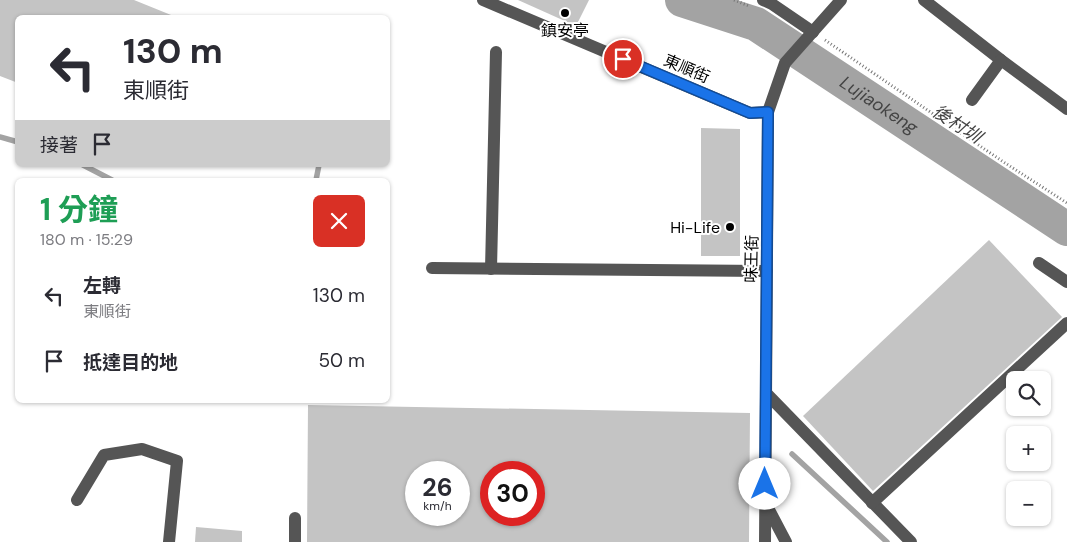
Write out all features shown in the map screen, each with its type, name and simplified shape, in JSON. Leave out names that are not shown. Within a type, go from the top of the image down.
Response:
[{"type":"street","name":"東順街","points":[[483,0],[750,113],[768,112]]},
{"type":"street","points":[[763,0],[813,33]]},
{"type":"street","name":"味王街","points":[[765,542],[768,112],[785,63],[841,0]]},
{"type":"street","points":[[924,0],[1067,109]]},
{"type":"street","points":[[491,268],[496,52]]},
{"type":"street","points":[[972,100],[1001,60]]},
{"type":"street","points":[[1039,263],[1067,282]]},
{"type":"street","points":[[432,268],[767,271]]},
{"type":"street","points":[[872,502],[1067,323]]},
{"type":"street","points":[[766,393],[911,542]]},
{"type":"street","points":[[78,500],[104,455],[142,449],[177,461],[169,542]]},
{"type":"street","points":[[765,502],[786,542]]},
{"type":"street","points":[[295,518],[295,542]]},
{"type":"path","points":[[813,33],[1067,203]]},
{"type":"building","points":[[0,0],[134,0],[171,15],[15,15],[15,82],[0,76]]},
{"type":"building","name":"鎮安亭","points":[[518,0],[589,0],[576,26]]},
{"type":"building","points":[[701,128],[740,129],[740,256],[701,256]]},
{"type":"building","points":[[989,240],[1062,317],[873,491],[803,416]]},
{"type":"building","points":[[308,405],[750,413],[749,542],[307,542]]},
{"type":"building","points":[[196,527],[242,531],[242,542],[195,542]]},
{"type":"waterway","name":"Lujiaokeng","points":[[682,0],[756,24],[1067,229]]},
{"type":"waterway","name":"後村圳","points":[[831,60],[1067,213]]},
{"type":"waterway","points":[[0,137],[15,141]]},
{"type":"waterway","points":[[87,167],[108,178]]},
{"type":"waterway","points":[[316,178],[319,167]]},
{"type":"waterway","points":[[792,454],[887,542]]},
{"type":"place","name":"鎮安亭","points":[[565,13]]},
{"type":"place","name":"Hi-Life","points":[[730,227]]},
{"type":"route","points":[[623,59],[750,113],[768,112],[765,484]]}]
